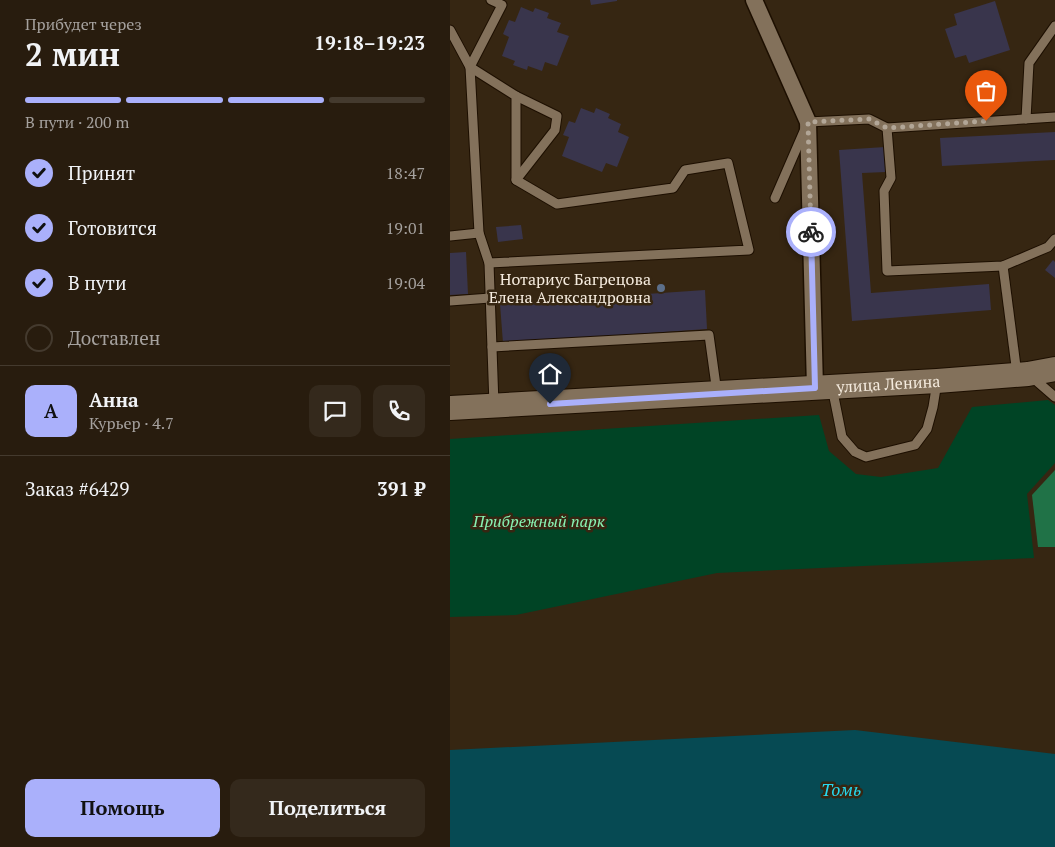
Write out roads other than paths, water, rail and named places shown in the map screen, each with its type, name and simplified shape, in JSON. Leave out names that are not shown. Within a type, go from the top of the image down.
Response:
[{"type":"street","points":[[754,0],[808,122],[823,387]]},
{"type":"street","name":"улица Ленина","points":[[450,408],[937,381],[1022,374],[1055,369]]},
{"type":"lane","points":[[470,67],[502,5],[491,0]]},
{"type":"lane","points":[[1026,119],[1028,63],[1055,26]]},
{"type":"lane","points":[[451,34],[470,67],[479,233],[489,263],[494,407]]},
{"type":"lane","points":[[470,67],[516,96],[557,116],[555,130],[516,180]]},
{"type":"lane","points":[[516,96],[516,180]]},
{"type":"lane","points":[[774,198],[808,122],[869,119],[887,128],[1055,117]]},
{"type":"lane","points":[[887,128],[891,178],[884,191],[887,271],[1004,266],[1048,248],[1055,238]]},
{"type":"lane","points":[[489,263],[749,250],[728,163],[685,170],[674,188],[557,204],[516,180]]},
{"type":"lane","points":[[450,236],[479,233]]},
{"type":"lane","points":[[1004,266],[1022,374],[1055,397]]},
{"type":"lane","points":[[450,301],[490,298]]},
{"type":"lane","points":[[492,347],[709,335],[717,394]]},
{"type":"lane","points":[[823,387],[842,437],[855,452],[866,457],[915,445],[927,429],[937,381]]},
{"type":"water","name":"Томь","points":[[855,730],[1055,754],[1055,847],[450,847],[450,750]]},
{"type":"place","name":"Нотариус Багрецова Елена Александровна","points":[[661,288]]},
{"type":"park label","name":"Прибрежный парк","points":[[539,521]]}]
